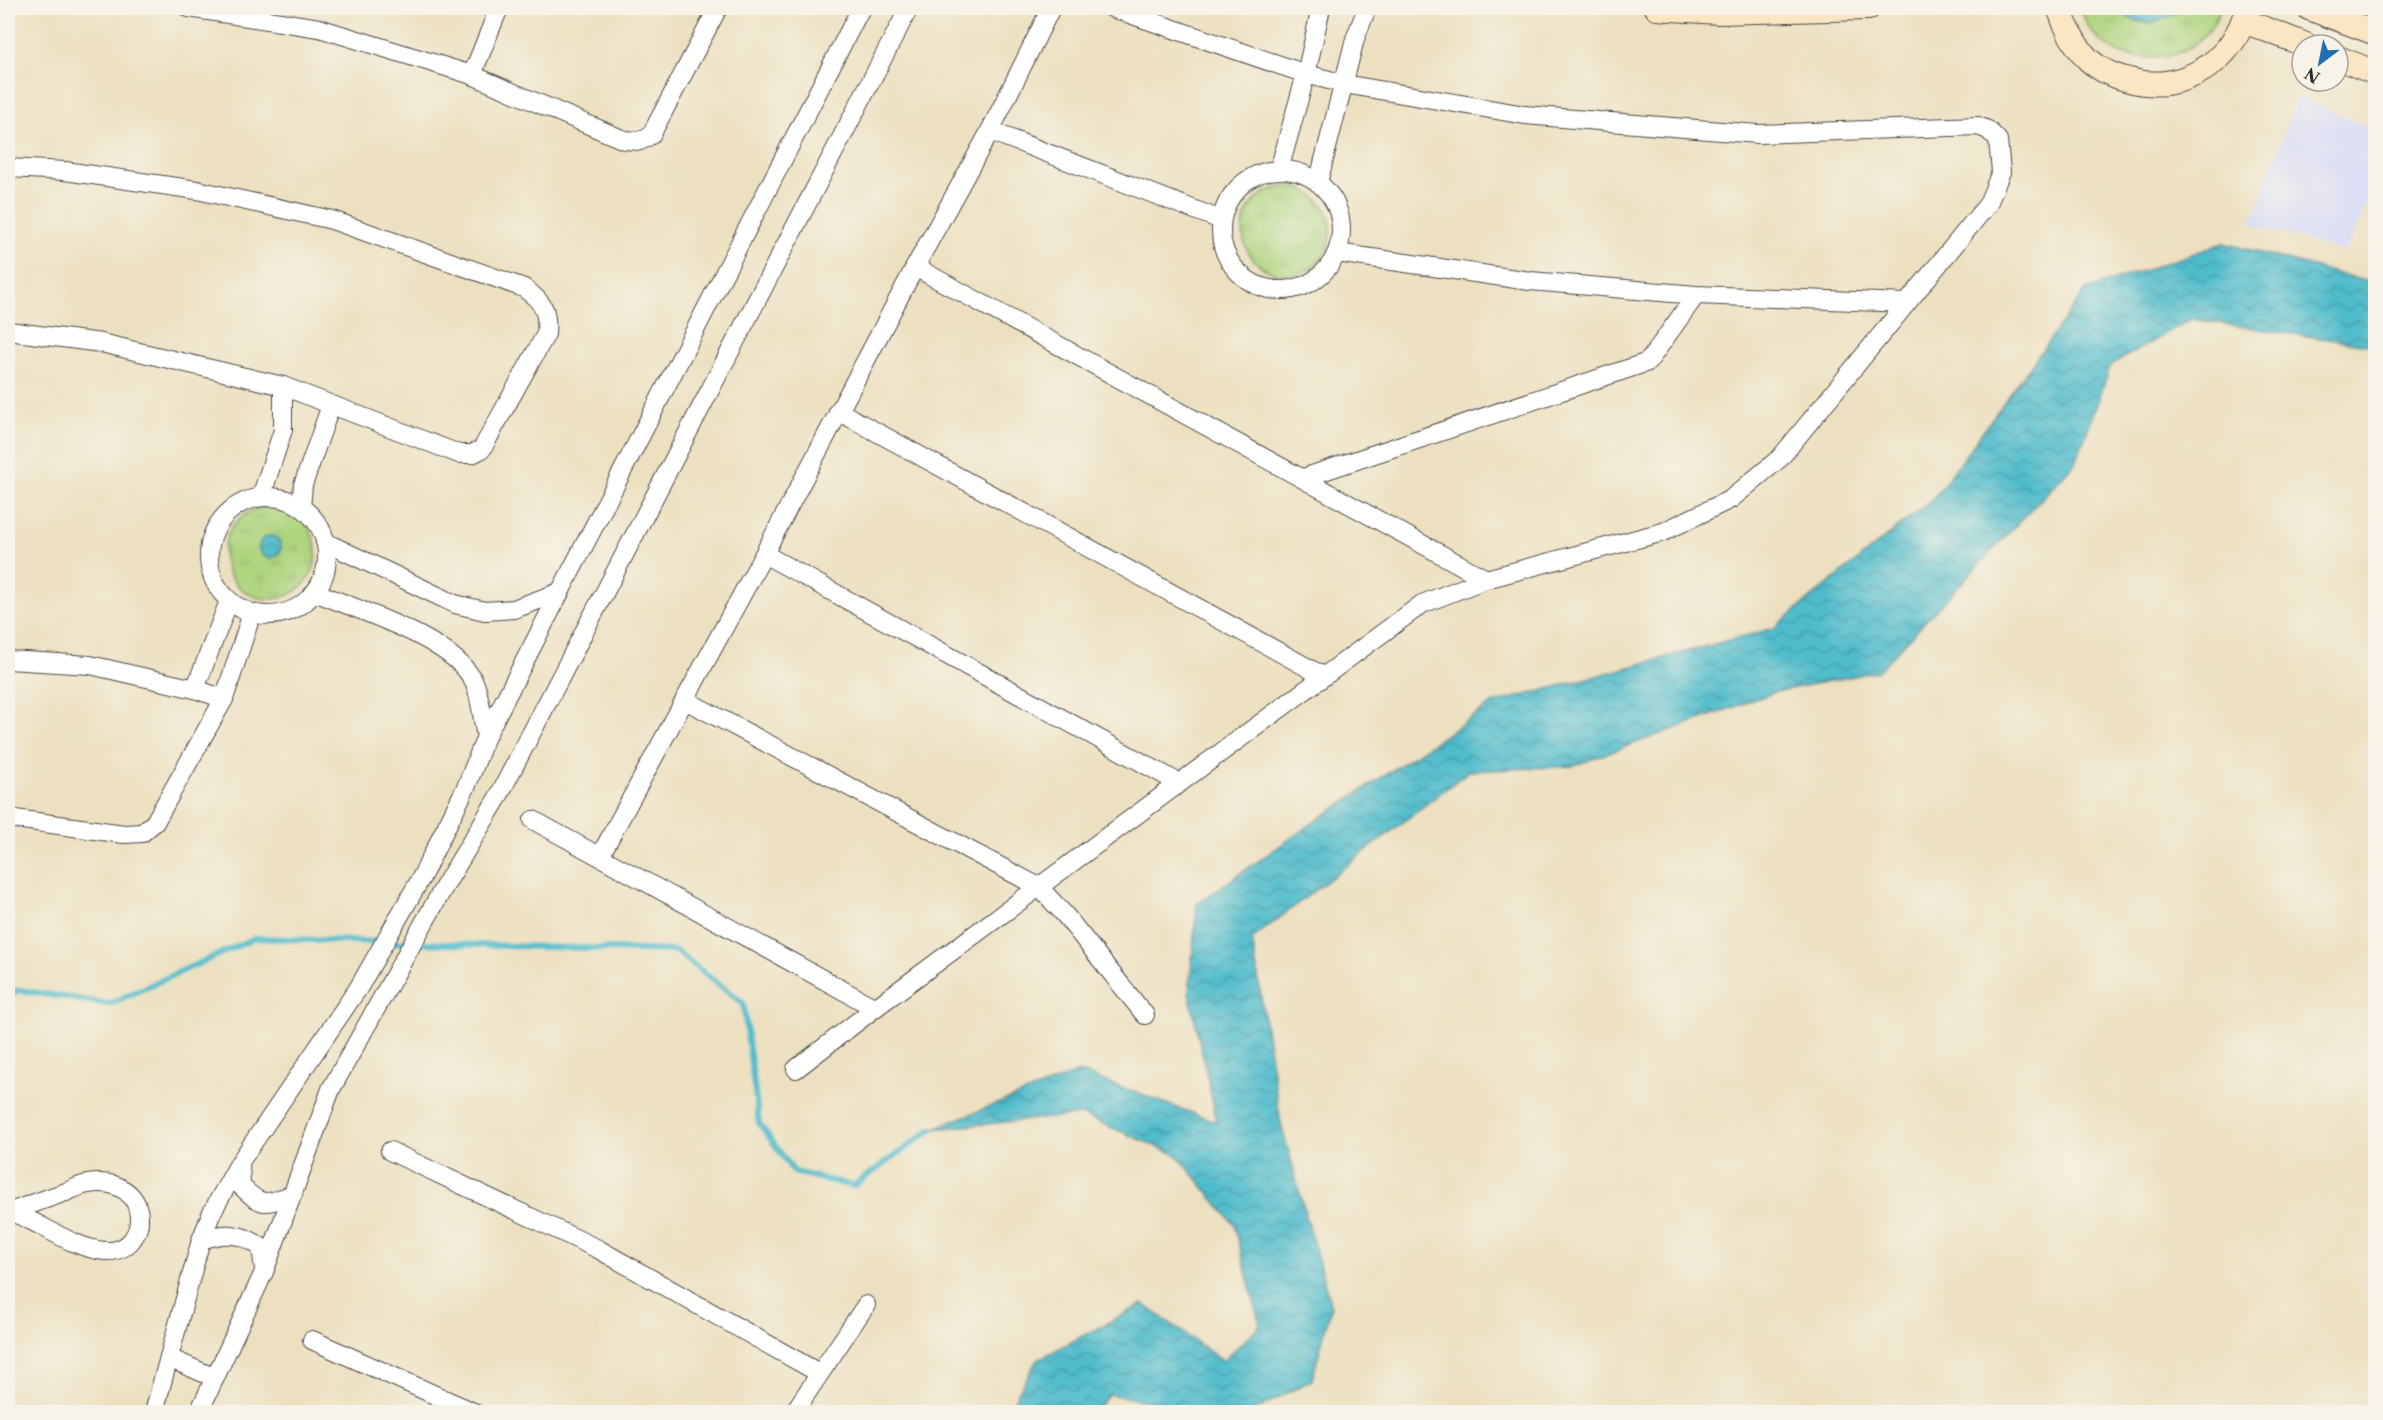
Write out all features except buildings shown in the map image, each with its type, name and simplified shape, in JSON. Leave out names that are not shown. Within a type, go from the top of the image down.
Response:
[{"type":"street","points":[[189,8],[319,28],[472,75],[624,140],[640,141],[651,135],[718,8]]},
{"type":"street","points":[[472,75],[499,8]]},
{"type":"street","points":[[154,1413],[201,1240],[212,1212],[240,1162],[358,987],[421,878],[486,736],[861,8]]},
{"type":"street","points":[[199,1413],[264,1272],[331,1089],[444,887],[502,789],[909,8]]},
{"type":"street","points":[[600,856],[990,130],[1051,8]]},
{"type":"street","points":[[796,1069],[875,1008],[1422,604],[1486,579],[1663,532],[1731,499],[1780,458],[1988,204],[2001,172],[1998,140],[1988,130],[1978,126],[1758,134],[1525,115],[1344,84],[1306,74],[1112,8]]},
{"type":"street","points":[[1279,170],[1306,74],[1321,8]]},
{"type":"street","points":[[1318,183],[1359,25],[1367,8]]},
{"type":"street","points":[[1657,8],[1718,12],[1868,8]]},
{"type":"street","points":[[2059,8],[2067,32],[2086,58],[2113,76],[2144,84],[2176,82],[2205,70],[2229,49],[2246,14],[2290,37]]},
{"type":"street","points":[[2309,8],[2376,33]]},
{"type":"street","points":[[2350,63],[2376,73]]},
{"type":"street","points":[[990,130],[1221,219]]},
{"type":"street","points":[[8,168],[64,171],[197,190],[332,219],[525,288],[538,298],[547,315],[546,334],[482,449],[472,454],[459,454],[283,386],[101,344],[8,331]]},
{"type":"street","points":[[1279,170],[1299,173],[1318,183],[1331,197],[1339,215],[1341,234],[1337,253],[1327,270],[1312,282],[1294,289],[1274,290],[1255,284],[1239,273],[1227,257],[1221,239],[1221,219],[1228,200],[1241,184],[1259,174],[1279,170]]},
{"type":"street","points":[[1337,253],[1530,281],[1696,295],[1906,303]]},
{"type":"street","points":[[915,267],[1486,579]]},
{"type":"street","points":[[1303,478],[1648,362],[1696,295]]},
{"type":"street","points":[[261,497],[283,430],[283,386]]},
{"type":"street","points":[[301,507],[303,485],[331,405]]},
{"type":"street","points":[[838,411],[1323,676]]},
{"type":"street","points":[[261,497],[281,498],[301,507],[316,522],[325,542],[327,560],[323,577],[315,592],[302,604],[286,612],[269,615],[252,613],[229,601],[215,583],[209,562],[210,540],[220,520],[236,505],[261,497]]},
{"type":"street","points":[[325,542],[455,604],[485,611],[514,609],[560,592]]},
{"type":"street","points":[[764,554],[1179,783]]},
{"type":"street","points":[[315,592],[429,640],[458,661],[474,682],[486,736]]},
{"type":"street","points":[[195,689],[229,601]]},
{"type":"street","points":[[8,818],[124,834],[142,832],[155,822],[224,699],[252,613]]},
{"type":"street","points":[[8,660],[90,665],[195,689],[224,699]]},
{"type":"street","points":[[685,700],[1040,887],[1145,1016]]},
{"type":"street","points":[[533,820],[875,1008]]},
{"type":"street","points":[[390,1151],[598,1248],[819,1373]]},
{"type":"street","points":[[240,1162],[241,1186],[255,1200],[273,1202],[293,1194]]},
{"type":"street","points":[[88,1184],[113,1185],[132,1196],[139,1207],[140,1220],[134,1236],[122,1248],[106,1251],[84,1246],[9,1211],[88,1184]]},
{"type":"street","points":[[201,1240],[220,1234],[248,1238],[261,1247],[264,1272]]},
{"type":"street","points":[[794,1413],[866,1305]]},
{"type":"street","points":[[312,1340],[473,1413]]},
{"type":"street","points":[[170,1358],[215,1378]]},
{"type":"shaded area","points":[[2298,96],[2375,131],[2375,185],[2346,252],[2251,224]]},
{"type":"green space","points":[[2081,8],[2220,8],[2210,30],[2193,45],[2172,55],[2150,58],[2127,55],[2107,46],[2091,30]]},
{"type":"green space","points":[[1287,187],[1312,194],[1324,206],[1331,231],[1324,256],[1312,268],[1287,275],[1262,268],[1250,256],[1243,231],[1250,206],[1262,194]]},
{"type":"green space","points":[[270,507],[287,511],[302,521],[312,536],[316,553],[312,570],[302,585],[287,595],[270,599],[253,595],[238,585],[228,570],[224,553],[228,536],[238,521],[253,511]]},
{"type":"water","points":[[2118,8],[2182,8],[2167,18],[2141,22],[2133,20]]},
{"type":"water","points":[[2224,243],[2361,280],[2375,281],[2375,346],[2191,319],[2111,365],[2076,462],[1878,671],[1775,692],[1573,766],[1469,771],[1252,939],[1281,1124],[1331,1307],[1312,1380],[1252,1412],[1203,1412],[1109,1394],[1095,1412],[1007,1412],[1037,1360],[1143,1304],[1223,1361],[1260,1325],[1234,1224],[1177,1155],[1082,1115],[932,1129],[1079,1072],[1217,1122],[1189,993],[1197,904],[1308,826],[1492,704],[1774,628],[1934,498],[2086,290]]},
{"type":"water","points":[[266,536],[274,536],[281,543],[281,551],[274,558],[266,558],[259,551],[259,543]]},
{"type":"waterway","points":[[8,996],[19,990],[109,1004],[255,938],[676,951],[743,1003],[759,1123],[794,1172],[853,1186],[932,1129]]}]
